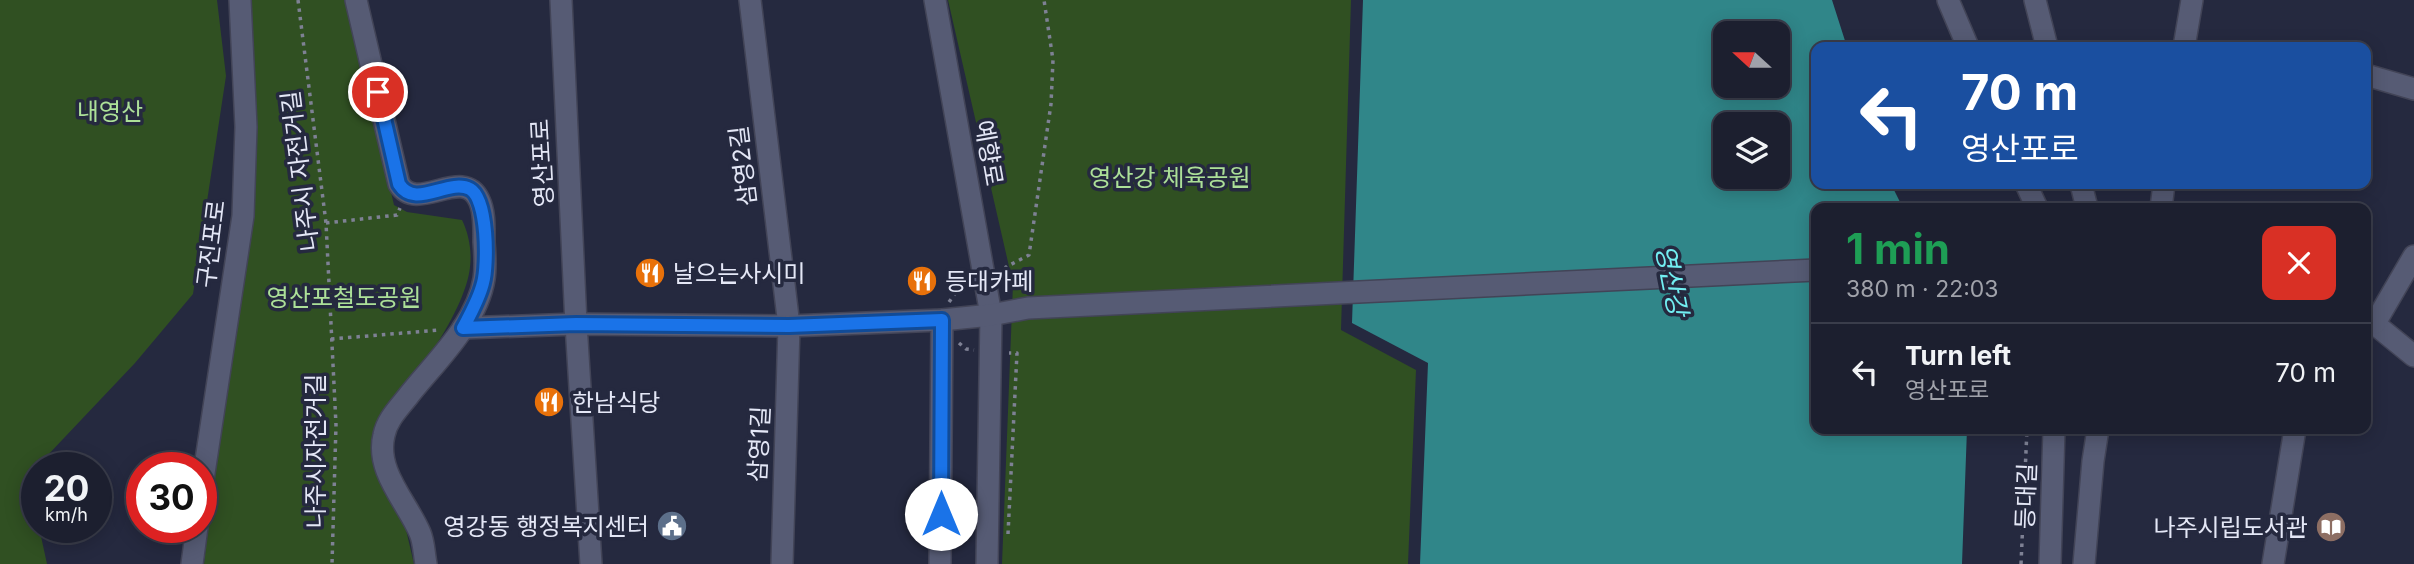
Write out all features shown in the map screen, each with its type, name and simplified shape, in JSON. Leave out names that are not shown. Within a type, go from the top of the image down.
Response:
[{"type":"street","name":"구진포로","points":[[207,452],[243,216],[246,127],[240,0]]},
{"type":"street","points":[[356,0],[399,184],[408,193],[419,195],[452,187],[470,189],[479,198],[483,217],[484,281],[478,299],[463,328],[396,412],[384,434],[383,458],[395,489],[421,534],[426,564]]},
{"type":"street","name":"영산포로","points":[[561,0],[576,324]]},
{"type":"street","name":"삼영2길","points":[[750,0],[789,326]]},
{"type":"street","name":"예향로","points":[[935,0],[991,315]]},
{"type":"street","points":[[1948,0],[1966,42]]},
{"type":"street","points":[[2035,0],[2046,42]]},
{"type":"street","points":[[2185,42],[2192,0]]},
{"type":"street","points":[[2371,76],[2414,89]]},
{"type":"street","points":[[2371,319],[2414,256]]},
{"type":"street","points":[[463,328],[576,324],[789,326],[942,320],[1028,308],[1811,270]]},
{"type":"street","points":[[987,564],[991,315]]},
{"type":"street","points":[[940,564],[942,320]]},
{"type":"street","points":[[2371,321],[2414,356]]},
{"type":"street","points":[[576,324],[592,564]]},
{"type":"street","name":"삼영1길","points":[[782,564],[789,326]]},
{"type":"street","name":"등대길","points":[[2050,564],[2054,434]]},
{"type":"street","points":[[2084,564],[2097,434]]},
{"type":"street","points":[[2273,564],[2294,434]]},
{"type":"street","points":[[192,564],[195,543]]},
{"type":"path","name":"나주시 자전거길","points":[[298,0],[326,223],[331,339]]},
{"type":"path","points":[[1010,277],[1006,267],[1029,255],[1051,104],[1054,60],[1044,0]]},
{"type":"path","points":[[326,223],[397,215],[408,193]]},
{"type":"path","points":[[331,339],[463,328]]},
{"type":"path","name":"나주시자전거길","points":[[331,339],[335,425],[332,564]]},
{"type":"path","points":[[2021,564],[2027,434]]},
{"type":"green space","name":"내영산","points":[[0,0],[217,0],[226,76],[193,294],[135,363],[51,452],[21,452],[21,543],[42,543],[47,564],[0,564]]},
{"type":"green space","name":"영산포철도공원","points":[[251,0],[346,0],[394,205],[407,212],[462,220],[466,231],[470,267],[466,287],[457,308],[415,377],[373,436],[374,469],[404,521],[414,564],[204,564],[206,543],[217,543],[217,452],[236,335],[253,178],[254,76]]},
{"type":"green space","name":"영산강 체육공원","points":[[948,0],[1351,0],[1341,330],[1416,370],[1408,564],[1002,564],[1013,284]]},
{"type":"water","name":"영산강","points":[[1363,0],[1832,0],[1845,42],[1811,42],[1811,189],[1894,189],[1900,203],[1811,203],[1811,434],[1967,434],[1962,564],[1420,564],[1428,363],[1352,323]]},
{"type":"place","name":"날으는사시미","points":[[650,273]]},
{"type":"place","name":"등대카페","points":[[922,281]]},
{"type":"place","name":"한남식당","points":[[549,402]]},
{"type":"place","name":"영강동 행정복지센터","points":[[672,526]]},
{"type":"place","name":"나주시립도서관","points":[[2331,527]]},
{"type":"route","points":[[378,92],[402,190],[419,195],[463,187],[470,189],[479,198],[483,217],[484,281],[463,328],[576,324],[789,326],[942,320],[941,514]]}]
